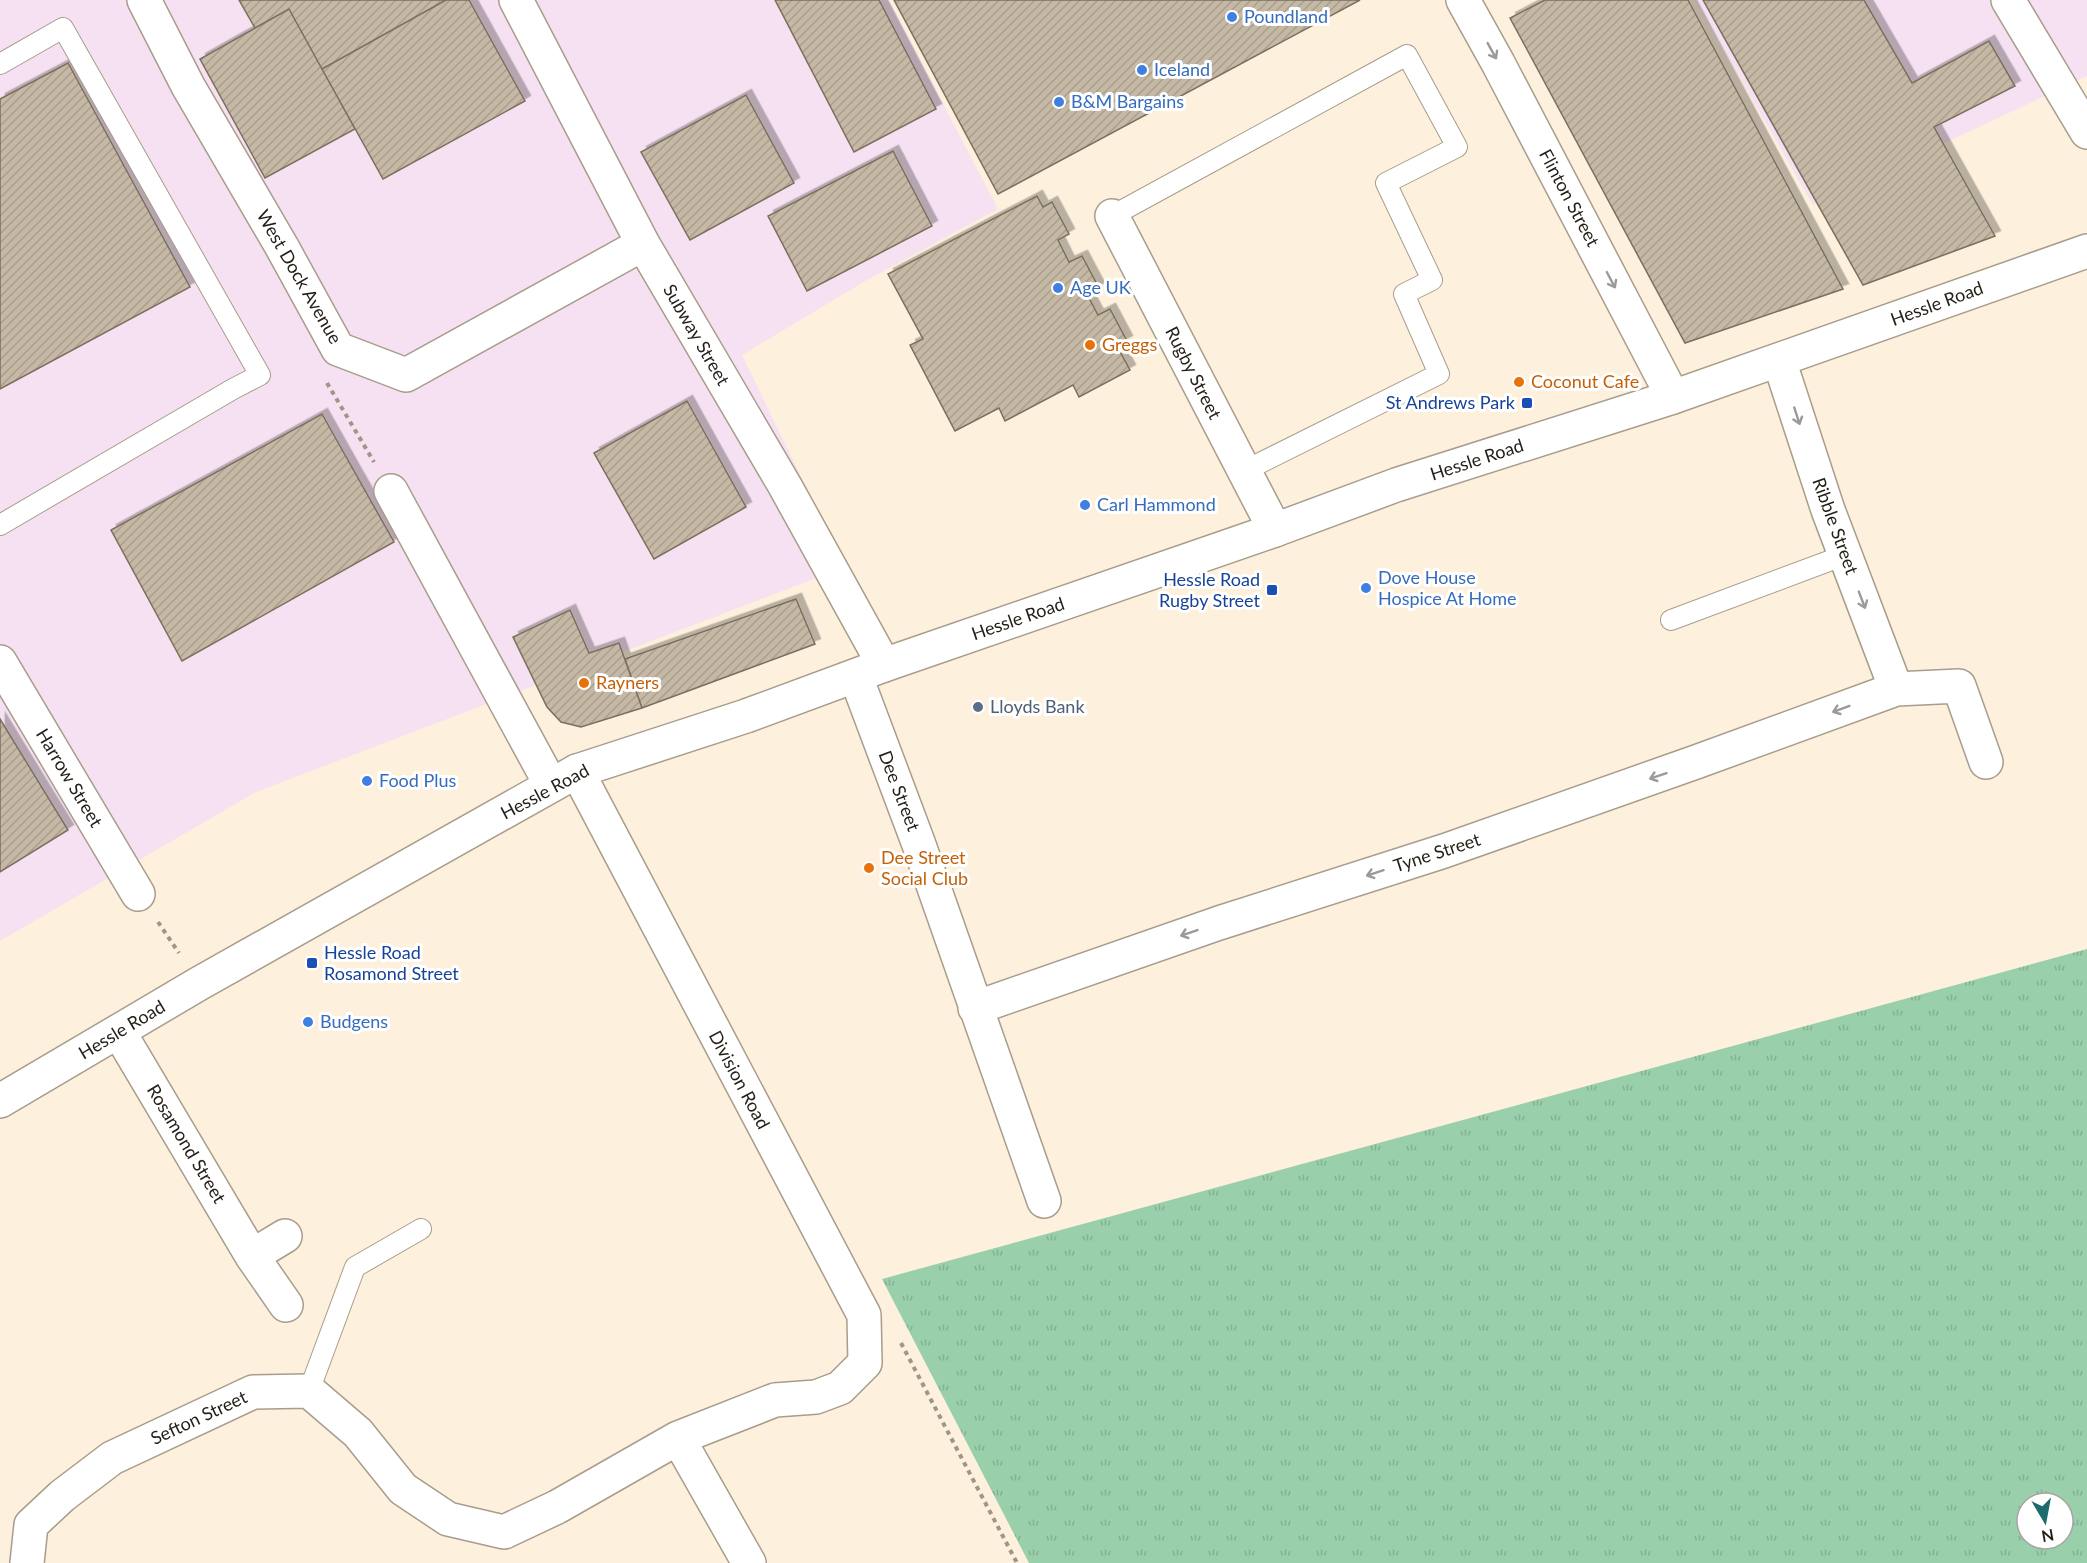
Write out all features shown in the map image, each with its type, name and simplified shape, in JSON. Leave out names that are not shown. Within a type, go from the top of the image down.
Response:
[{"type":"street","name":"West Dock Avenue","points":[[144,0],[188,86],[282,247],[338,349],[406,375],[643,244]]},
{"type":"street","name":"Subway Street","points":[[516,0],[643,244],[785,486],[870,671]]},
{"type":"street","name":"Flinton Street","points":[[1463,0],[1673,397]]},
{"type":"street","points":[[2008,0],[2081,122]]},
{"type":"street","name":"Rugby Street","points":[[1112,216],[1275,530]]},
{"type":"street","name":"Hessle Road","points":[[0,1101],[200,983],[564,778],[1275,530],[1396,485],[1673,397],[2087,251]]},
{"type":"street","name":"Ribble Street","points":[[1779,360],[1828,510],[1896,689]]},
{"type":"street","points":[[391,491],[564,778]]},
{"type":"street","name":"Harrow Street","points":[[0,662],[138,894]]},
{"type":"street","name":"Dee Street","points":[[870,671],[918,842],[1044,1201]]},
{"type":"street","name":"Tyne Street","points":[[975,1008],[1219,923],[1444,851],[1896,689],[1959,686],[1986,762]]},
{"type":"street","name":"Division Road","points":[[564,778],[864,1315],[865,1363],[840,1388],[816,1397],[774,1400],[678,1438]]},
{"type":"street","name":"Rosamond Street","points":[[119,1032],[252,1256],[286,1305]]},
{"type":"street","points":[[252,1256],[285,1236]]},
{"type":"street","points":[[309,1391],[358,1433],[403,1489],[448,1519],[504,1532],[557,1507],[678,1438],[749,1563]]},
{"type":"street","name":"Sefton Street","points":[[27,1563],[31,1525],[62,1496],[112,1458],[253,1392],[309,1391]]},
{"type":"lane","points":[[0,64],[63,28],[260,375],[0,525]]},
{"type":"lane","points":[[1112,216],[1407,56],[1457,147],[1386,183],[1432,280],[1404,294],[1439,374],[1244,471]]},
{"type":"lane","points":[[1671,620],[1845,555]]},
{"type":"lane","points":[[309,1391],[355,1267],[421,1229]]},
{"type":"path","points":[[338,349],[318,367],[391,491]]},
{"type":"path","points":[[138,894],[200,983]]},
{"type":"path","points":[[864,1315],[896,1333],[1017,1563]]},
{"type":"shaded area","points":[[0,0],[889,0],[998,209],[867,280],[742,355],[845,567],[256,792],[0,941]]},
{"type":"shaded area","points":[[1695,0],[2087,0],[2087,76],[1813,205]]},
{"type":"green space","points":[[2087,949],[2087,1563],[1029,1563],[882,1279]]},
{"type":"building","points":[[239,0],[446,0],[322,69],[289,9],[255,28]]},
{"type":"building","points":[[446,0],[469,0],[525,101],[383,179],[322,69]]},
{"type":"building","points":[[775,0],[879,0],[936,109],[854,152]]},
{"type":"building","points":[[894,0],[1360,0],[998,194]]},
{"type":"building","points":[[1545,0],[1688,0],[1843,289],[1685,343],[1510,18]]},
{"type":"building","points":[[1703,0],[1864,0],[1912,83],[1989,41],[2015,86],[1934,127],[1995,236],[1863,285]]},
{"type":"building","points":[[289,9],[355,129],[265,178],[200,59]]},
{"type":"building","points":[[68,63],[190,287],[0,389],[0,99]]},
{"type":"building","points":[[746,95],[794,183],[690,240],[641,152]]},
{"type":"building","points":[[893,151],[932,226],[807,291],[768,216]]},
{"type":"building","points":[[1037,196],[1043,207],[1052,202],[1069,234],[1058,240],[1069,262],[1082,256],[1099,288],[1087,294],[1098,315],[1110,309],[1127,341],[1117,346],[1130,370],[1079,397],[1073,385],[1005,421],[999,408],[955,431],[910,345],[923,339],[888,274]]},
{"type":"building","points":[[687,401],[746,507],[654,559],[594,453]]},
{"type":"building","points":[[322,414],[394,542],[182,661],[111,530]]},
{"type":"building","points":[[796,599],[815,644],[642,708],[625,659]]},
{"type":"building","name":"Rayners","points":[[570,610],[589,653],[619,643],[642,708],[581,727],[561,722],[547,707],[513,637]]},
{"type":"building","points":[[0,719],[68,830],[0,872]]},
{"type":"place","name":"Poundland","points":[[1232,17]]},
{"type":"place","name":"Iceland","points":[[1142,70]]},
{"type":"place","name":"B&M Bargains","points":[[1059,102]]},
{"type":"place","name":"Age UK","points":[[1058,288]]},
{"type":"place","name":"Greggs","points":[[1090,345]]},
{"type":"place","name":"Coconut Cafe","points":[[1519,382]]},
{"type":"place","name":"St Andrews Park","points":[[1527,403]]},
{"type":"place","name":"Carl Hammond","points":[[1085,505]]},
{"type":"place","name":"Dove House Hospice At Home","points":[[1366,588]]},
{"type":"place","name":"Hessle Road Rugby Street","points":[[1272,590]]},
{"type":"place","name":"Rayners","points":[[584,683]]},
{"type":"place","name":"Lloyds Bank","points":[[978,707]]},
{"type":"place","name":"Food Plus","points":[[367,781]]},
{"type":"place","name":"Dee Street Social Club","points":[[869,868]]},
{"type":"place","name":"Hessle Road Rosamond Street","points":[[312,963]]},
{"type":"place","name":"Budgens","points":[[308,1022]]}]
